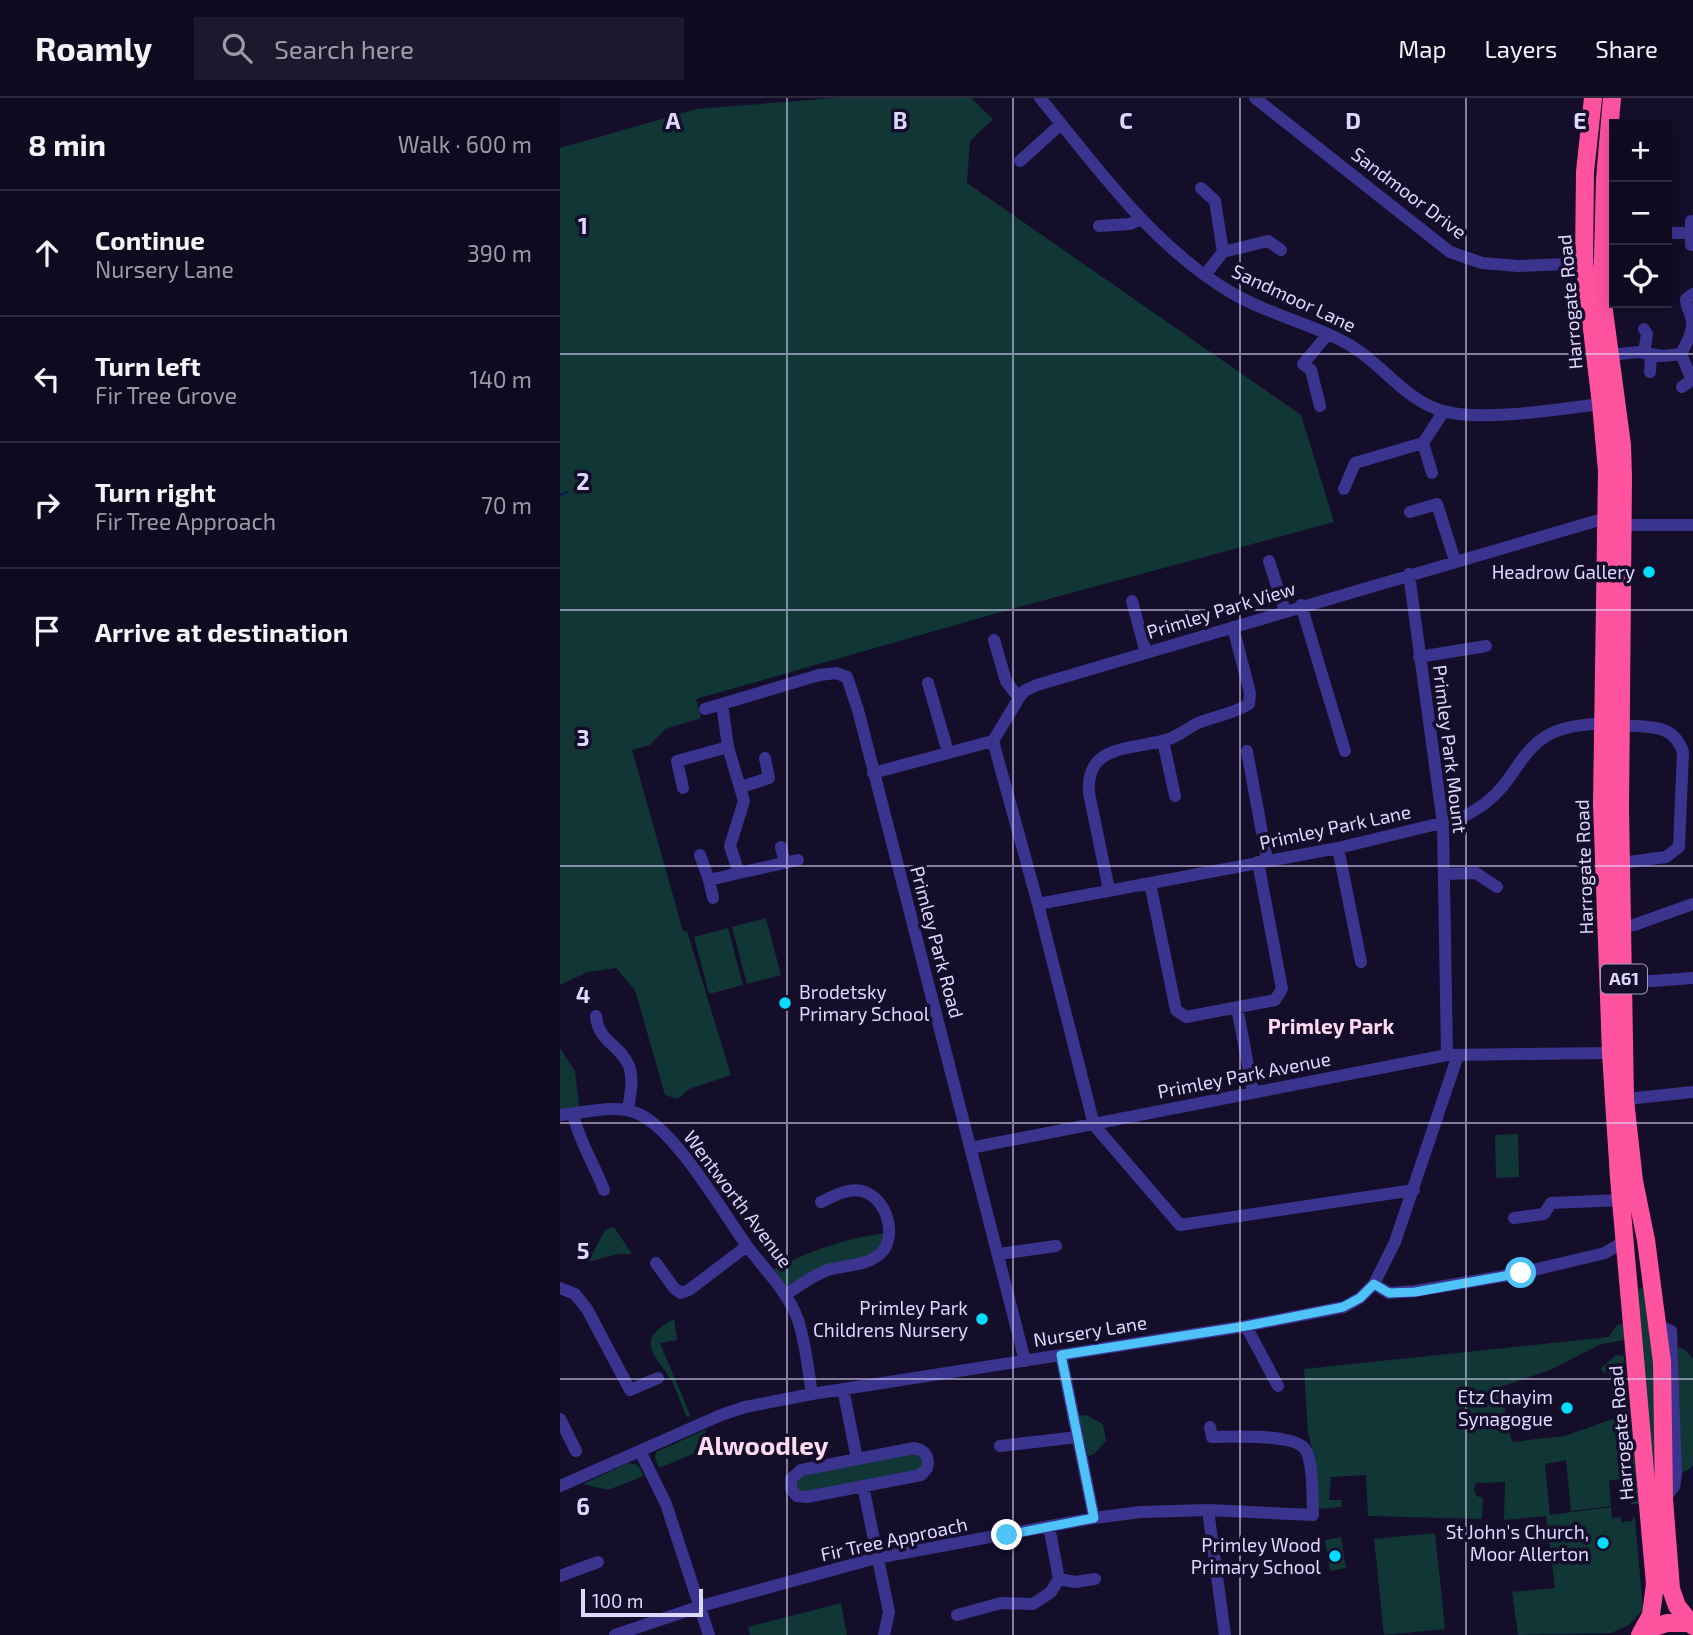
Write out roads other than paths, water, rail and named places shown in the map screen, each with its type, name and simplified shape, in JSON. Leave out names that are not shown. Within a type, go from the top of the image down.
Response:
[{"type":"highway","name":"Harrogate Road","points":[[1593,98],[1585,172],[1607,471],[1605,604],[1621,863],[1615,928],[1611,1053],[1619,1100],[1629,1199],[1650,1271],[1658,1325],[1662,1362],[1664,1499],[1672,1597],[1692,1624]]},
{"type":"highway","name":"Harrogate Road","points":[[1610,182],[1612,98]]},
{"type":"highway","name":"Harrogate Road","points":[[1609,224],[1593,263],[1602,296],[1622,452],[1622,677],[1613,724],[1616,733],[1615,768],[1603,771],[1615,928],[1624,983],[1619,1100]]},
{"type":"highway","points":[[1606,518],[1613,503],[1613,462],[1615,455],[1622,452]]},
{"type":"highway","points":[[1605,604],[1612,603],[1615,597],[1616,568],[1624,559]]},
{"type":"highway","points":[[1624,1234],[1629,1199]]},
{"type":"highway","name":"Harrogate Road","points":[[1624,1234],[1655,1584],[1653,1607],[1640,1634]]},
{"type":"highway","points":[[1628,1280],[1640,1279],[1650,1271]]},
{"type":"highway","points":[[1640,1634],[1667,1623],[1692,1624]]},
{"type":"street","name":"Sandmoor Lane","points":[[1040,98],[1141,219],[1178,255],[1232,293],[1350,345],[1423,403],[1444,411],[1464,414],[1517,413],[1601,404]]},
{"type":"street","name":"Sandmoor Drive","points":[[1255,98],[1450,253],[1482,263],[1518,267],[1593,263]]},
{"type":"street","points":[[1020,161],[1061,124]]},
{"type":"street","points":[[1201,188],[1215,201],[1223,252]]},
{"type":"street","points":[[1099,226],[1130,225],[1141,219]]},
{"type":"street","points":[[1672,233],[1691,233]]},
{"type":"street","points":[[1205,275],[1223,252],[1268,241],[1281,250]]},
{"type":"street","points":[[1689,382],[1685,349],[1692,333],[1692,321],[1686,308],[1686,299],[1693,293]]},
{"type":"street","points":[[1644,328],[1647,334],[1650,372]]},
{"type":"street","points":[[1320,406],[1311,370],[1304,365],[1328,334]]},
{"type":"street","points":[[1608,355],[1647,353],[1662,356],[1685,349]]},
{"type":"street","points":[[1344,489],[1355,463],[1423,443],[1444,411]]},
{"type":"street","points":[[1423,443],[1432,473]]},
{"type":"street","points":[[1410,512],[1443,502],[1455,561]]},
{"type":"street","name":"Primley Park View","points":[[993,741],[1024,691],[1037,685],[1606,518]]},
{"type":"street","points":[[1624,525],[1693,525]]},
{"type":"street","points":[[1269,561],[1285,611]]},
{"type":"street","name":"Primley Park Mount","points":[[1374,1284],[1395,1242],[1414,1190],[1453,1055],[1443,824],[1409,574]]},
{"type":"street","points":[[1132,601],[1146,653]]},
{"type":"street","points":[[1301,606],[1345,751]]},
{"type":"street","points":[[1109,890],[1089,793],[1091,772],[1107,754],[1117,749],[1163,741],[1179,735],[1195,724],[1237,712],[1249,704],[1250,693],[1233,627]]},
{"type":"street","points":[[993,640],[1006,681],[1019,698]]},
{"type":"street","points":[[1419,657],[1486,646]]},
{"type":"street","name":"Primley Park Road","points":[[705,709],[819,676],[836,673],[847,677],[858,710],[1025,1361]]},
{"type":"street","points":[[928,683],[948,752]]},
{"type":"street","points":[[722,704],[728,747],[744,801],[730,846],[738,873]]},
{"type":"street","name":"Primley Park Lane","points":[[1038,904],[1338,848],[1443,824],[1476,811],[1494,798],[1538,742],[1553,732],[1572,725],[1613,724],[1670,731],[1679,739],[1683,751],[1679,847],[1666,857],[1621,863]]},
{"type":"street","points":[[873,773],[993,741],[1094,1125],[1180,1225],[1414,1190]]},
{"type":"street","points":[[1163,741],[1175,796]]},
{"type":"street","points":[[683,788],[677,761],[728,747]]},
{"type":"street","points":[[1150,883],[1176,1010],[1186,1017],[1275,1000],[1282,989],[1247,751]]},
{"type":"street","points":[[741,786],[769,778],[765,758]]},
{"type":"street","points":[[781,846],[785,863]]},
{"type":"street","points":[[1338,848],[1361,962]]},
{"type":"street","points":[[700,855],[713,898]]},
{"type":"street","points":[[709,880],[798,860]]},
{"type":"street","points":[[1444,874],[1476,873],[1497,887]]},
{"type":"street","points":[[1615,928],[1693,904]]},
{"type":"street","points":[[1624,983],[1693,978]]},
{"type":"street","points":[[1237,1007],[1253,1092]]},
{"type":"street","points":[[596,1016],[603,1037],[628,1063],[631,1079],[628,1110],[607,1109],[567,1114],[589,1153],[604,1190]]},
{"type":"street","name":"Primley Park Avenue","points":[[970,1148],[1453,1055],[1611,1053]]},
{"type":"street","points":[[1619,1100],[1693,1092]]},
{"type":"street","name":"Wentworth Avenue","points":[[628,1110],[640,1114],[652,1123],[678,1149],[747,1247],[785,1295],[798,1320],[812,1394]]},
{"type":"street","points":[[785,1295],[826,1271],[869,1260],[878,1255],[887,1242],[889,1234],[885,1212],[873,1196],[851,1190],[821,1202]]},
{"type":"street","points":[[1514,1218],[1544,1214],[1551,1203],[1629,1199]]},
{"type":"street","points":[[1374,1284],[1389,1293],[1415,1292],[1508,1276],[1605,1253],[1624,1234]]},
{"type":"street","points":[[999,1254],[1056,1246]]},
{"type":"street","points":[[656,1263],[674,1288],[681,1293],[689,1290],[747,1247]]},
{"type":"street","name":"Nursery Lane","points":[[560,1486],[745,1407],[812,1394],[1246,1326],[1343,1307],[1360,1298],[1374,1284]]},
{"type":"street","points":[[560,1288],[575,1294],[587,1309],[630,1390],[658,1378]]},
{"type":"street","points":[[1246,1326],[1278,1386]]},
{"type":"street","points":[[1061,1355],[1094,1518]]},
{"type":"street","points":[[843,1389],[857,1459]]},
{"type":"street","points":[[560,1419],[576,1451]]},
{"type":"street","name":"Fir Tree Approach","points":[[615,1635],[701,1606],[876,1558],[1094,1518],[1133,1513],[1208,1510],[1312,1515],[1309,1459],[1298,1443],[1261,1437],[1212,1437],[1210,1427]]},
{"type":"street","points":[[1000,1446],[1078,1437]]},
{"type":"street","points":[[914,1448],[923,1451],[928,1459],[928,1468],[920,1475],[807,1497],[797,1496],[791,1489],[791,1479],[797,1472],[857,1459],[914,1448]]},
{"type":"street","points":[[640,1451],[666,1504],[709,1635]]},
{"type":"street","points":[[863,1486],[889,1612],[884,1635]]},
{"type":"street","points":[[1208,1510],[1225,1635]]},
{"type":"street","points":[[957,1615],[1001,1603],[1033,1604],[1051,1592],[1059,1578],[1049,1527]]},
{"type":"street","points":[[560,1576],[598,1562]]},
{"type":"street","points":[[1059,1578],[1075,1582],[1095,1578]]},
{"type":"waterway","points":[[560,495],[567,492]]},
{"type":"place","name":"Headrow Gallery","points":[[1649,572]]},
{"type":"place","name":"Brodetsky Primary School","points":[[785,1003]]},
{"type":"place","name":"Primley Park Childrens Nursery","points":[[982,1319]]},
{"type":"place","name":"Etz Chayim Synagogue","points":[[1567,1408]]},
{"type":"place","name":"St John's Church, Moor Allerton","points":[[1603,1543]]},
{"type":"place","name":"Primley Wood Primary School","points":[[1335,1556]]},
{"type":"district","name":"Primley Park","points":[[1331,1027]]},
{"type":"district","name":"Alwoodley","points":[[763,1446]]}]
